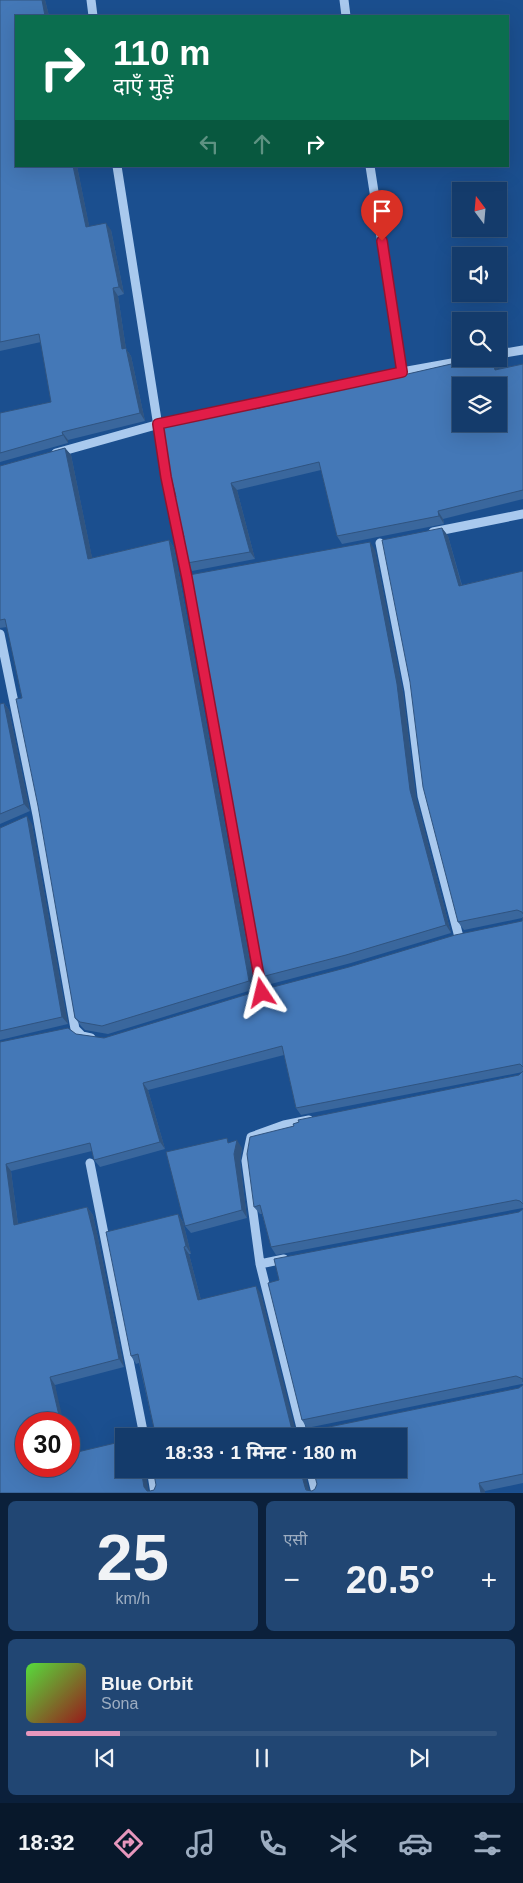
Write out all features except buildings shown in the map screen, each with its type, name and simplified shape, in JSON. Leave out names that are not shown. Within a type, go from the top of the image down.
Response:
[{"type":"street","points":[[91,0],[93,15]]},
{"type":"street","points":[[344,0],[346,15]]},
{"type":"street","points":[[117,167],[166,477],[187,578],[257,994],[280,988]]},
{"type":"street","points":[[370,167],[402,372]]},
{"type":"street","points":[[507,353],[523,350]]},
{"type":"street","points":[[46,455],[158,424],[452,363]]},
{"type":"street","points":[[428,533],[523,514]]},
{"type":"street","points":[[370,544],[385,542],[409,691],[422,796],[459,937]]},
{"type":"street","points":[[187,578],[197,576]]},
{"type":"street","points":[[0,638],[70,1030],[82,1036],[100,1038]]},
{"type":"street","points":[[301,1428],[260,1264],[246,1161],[251,1136],[284,1125],[322,1118]]},
{"type":"street","points":[[90,1163],[142,1428]]},
{"type":"street","points":[[260,1264],[289,1258]]},
{"type":"street","points":[[152,1478],[155,1493]]},
{"type":"street","points":[[312,1478],[316,1493]]},
{"type":"route","points":[[262,993],[187,578],[166,477],[158,424],[402,372],[382,241]]}]
